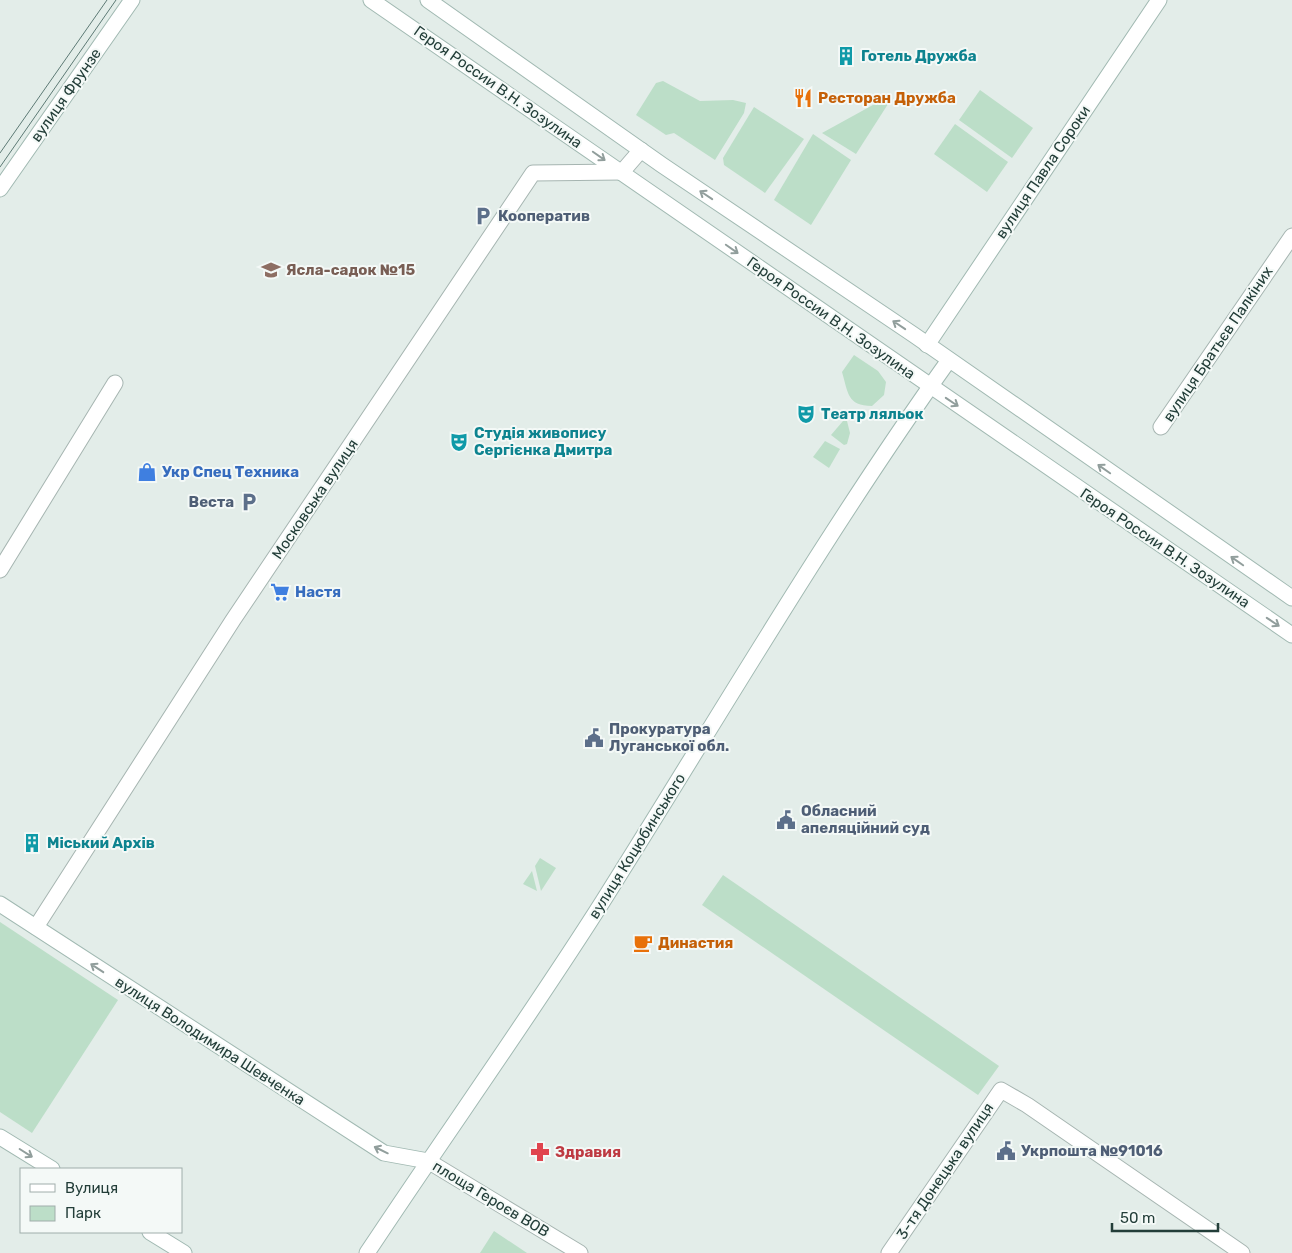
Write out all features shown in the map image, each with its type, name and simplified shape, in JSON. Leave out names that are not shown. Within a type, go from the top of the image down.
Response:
[{"type":"street","name":"вулиця Фрунзе","points":[[0,189],[132,0]]},
{"type":"street","name":"Героя России В.Н. Зозулина","points":[[371,0],[1292,635]]},
{"type":"street","name":"Героя России В.Н. Зозулина","points":[[428,0],[641,150],[927,344],[1292,598]]},
{"type":"street","name":"вулиця Павла Сороки","points":[[927,344],[1159,0]]},
{"type":"street","points":[[622,172],[641,150]]},
{"type":"street","name":"Московська вулиця","points":[[36,927],[233,620],[533,173],[622,172]]},
{"type":"street","name":"вулиця Братьєв Палкіних","points":[[1161,427],[1292,236]]},
{"type":"street","name":"вулиця Коцюбинського","points":[[367,1253],[550,984],[846,510],[949,360]]},
{"type":"street","points":[[0,570],[115,384]]},
{"type":"street","name":"вулиця Володимира Шевченка","points":[[0,904],[384,1153],[428,1161]]},
{"type":"street","name":"3-тя Донецька вулиця","points":[[889,1253],[1000,1090],[1027,1105],[1242,1253]]},
{"type":"street","points":[[0,1137],[50,1168]]},
{"type":"street","name":"площа Героєв ВОВ","points":[[428,1161],[580,1253]]},
{"type":"street","points":[[152,1233],[184,1253]]},
{"type":"green space","points":[[663,81],[700,101],[733,100],[746,103],[744,113],[715,160],[674,133],[666,135],[636,115],[656,83]]},
{"type":"green space","points":[[980,90],[1033,128],[1012,158],[959,120]]},
{"type":"green space","points":[[882,100],[888,104],[856,154],[822,133]]},
{"type":"green space","points":[[754,107],[804,139],[765,193],[724,165],[723,158]]},
{"type":"green space","points":[[955,124],[1008,162],[987,192],[934,154]]},
{"type":"green space","points":[[813,134],[851,160],[811,225],[774,200]]},
{"type":"green space","points":[[854,355],[878,371],[886,382],[884,395],[872,406],[858,404],[853,401],[848,392],[842,372]]},
{"type":"green space","points":[[843,421],[847,421],[850,433],[847,444],[844,445],[831,435]]},
{"type":"green space","points":[[825,441],[840,449],[829,468],[813,457]]},
{"type":"green space","points":[[540,858],[556,868],[541,891],[535,866]]},
{"type":"green space","points":[[532,871],[537,891],[523,884]]},
{"type":"green space","points":[[723,875],[999,1066],[978,1095],[702,905]]},
{"type":"green space","points":[[0,922],[118,1000],[32,1133],[0,1112]]},
{"type":"green space","points":[[494,1231],[527,1253],[480,1253]]},
{"type":"tram line","points":[[0,153],[107,0]]},
{"type":"tram line","points":[[0,167],[116,0]]},
{"type":"place","name":"Готель Дружба","points":[[846,56]]},
{"type":"place","name":"Ресторан Дружба","points":[[803,98]]},
{"type":"place","name":"Кооператив","points":[[483,216]]},
{"type":"place","name":"Ясла-садок №15","points":[[271,270]]},
{"type":"place","name":"Театр ляльок","points":[[806,414]]},
{"type":"place","name":"Студія живопису Сергієнка Дмитра","points":[[459,442]]},
{"type":"place","name":"Укр Спец Техника","points":[[147,472]]},
{"type":"place","name":"Веста","points":[[249,502]]},
{"type":"place","name":"Настя","points":[[280,592]]},
{"type":"place","name":"Прокуратура Луганської обл.","points":[[594,738]]},
{"type":"place","name":"Обласний апеляційний суд","points":[[786,820]]},
{"type":"place","name":"Міський Архів","points":[[32,843]]},
{"type":"place","name":"Династия","points":[[643,943]]},
{"type":"place","name":"Укрпошта №91016","points":[[1006,1151]]},
{"type":"place","name":"Здравия","points":[[540,1152]]}]
